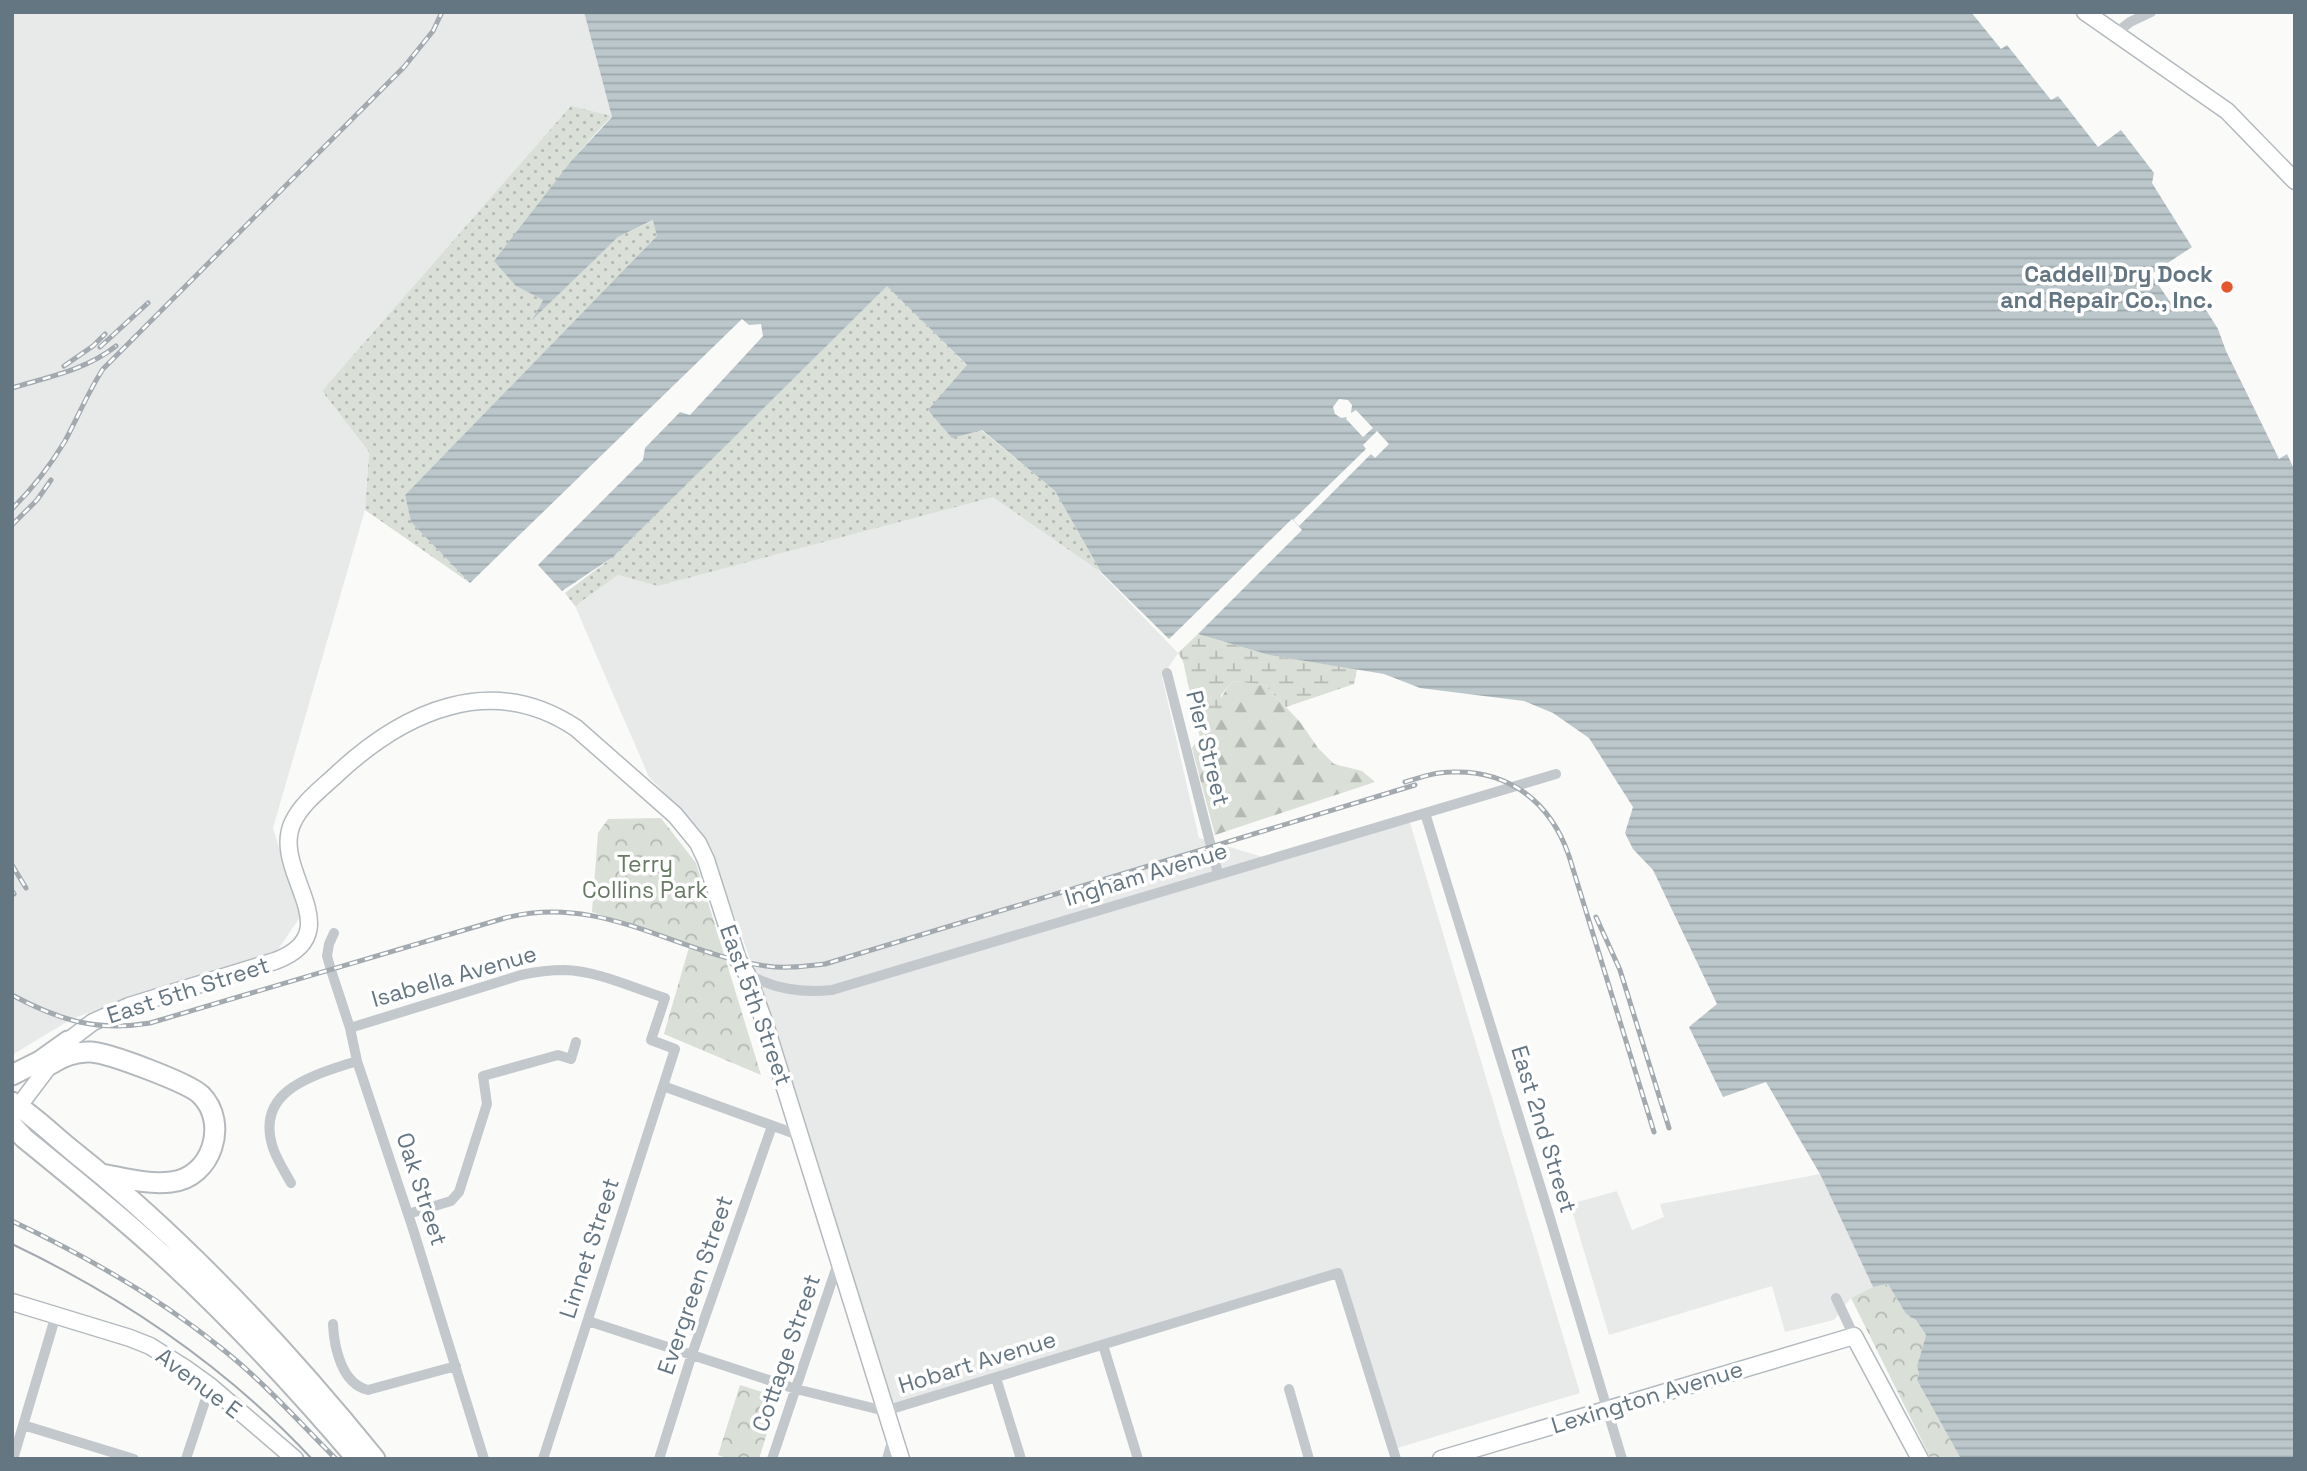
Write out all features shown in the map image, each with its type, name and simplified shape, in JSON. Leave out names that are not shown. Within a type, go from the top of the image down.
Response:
[{"type":"highway","points":[[12,1075],[40,1061],[68,1041]]},
{"type":"highway","points":[[51,1064],[62,1057],[77,1053],[92,1052],[110,1056],[185,1084],[200,1093],[210,1107],[215,1121],[215,1138],[211,1152],[190,1176],[174,1182],[155,1183],[102,1174]]},
{"type":"highway","points":[[14,1107],[102,1174],[241,1305],[375,1459]]},
{"type":"highway","points":[[12,1125],[181,1272],[277,1369],[357,1459]]},
{"type":"street","points":[[2085,12],[2235,119],[2295,181]]},
{"type":"street","points":[[2116,33],[2130,22],[2151,12]]},
{"type":"street","name":"Pier Street","points":[[1167,673],[1218,874]]},
{"type":"street","name":"East 5th Street","points":[[14,1107],[68,1041],[93,1022],[110,1013],[290,956],[300,948],[308,936],[310,926],[309,911],[288,843],[292,823],[312,798],[360,753],[406,722],[432,711],[460,704],[488,701],[539,709],[576,728],[675,816],[698,842],[735,952],[747,974],[801,1136],[901,1459]]},
{"type":"street","name":"Ingham Avenue","points":[[747,974],[780,988],[811,992],[832,990],[1556,774]]},
{"type":"street","name":"East 2nd Street","points":[[1425,813],[1622,1459]]},
{"type":"street","name":"Oak Street","points":[[334,933],[327,956],[350,1028],[357,1062],[408,1214],[484,1459]]},
{"type":"street","name":"Isabella Avenue","points":[[350,1028],[521,975],[544,970],[567,970],[589,974],[665,998],[651,1040],[675,1049]]},
{"type":"street","points":[[408,1214],[451,1201],[459,1192],[487,1104],[483,1076],[558,1055],[572,1059],[576,1042]]},
{"type":"street","name":"Linnet Street","points":[[543,1459],[675,1049]]},
{"type":"street","points":[[291,1183],[273,1147],[270,1125],[272,1111],[283,1094],[294,1086],[314,1075],[357,1062]]},
{"type":"street","points":[[663,1086],[801,1136]]},
{"type":"street","name":"Evergreen Street","points":[[659,1459],[692,1354],[772,1126]]},
{"type":"street","name":"Cottage Street","points":[[772,1459],[839,1260]]},
{"type":"street","name":"Hobart Avenue","points":[[588,1321],[796,1388],[886,1411],[1338,1273],[1396,1459]]},
{"type":"street","points":[[1836,1298],[1920,1459]]},
{"type":"street","name":"Avenue E","points":[[12,1302],[150,1346],[210,1386],[295,1459]]},
{"type":"street","points":[[13,1459],[56,1315]]},
{"type":"street","points":[[332,1324],[338,1356],[349,1378],[359,1388],[368,1390],[456,1366]]},
{"type":"street","name":"Lexington Avenue","points":[[1441,1459],[1854,1335]]},
{"type":"street","points":[[1103,1345],[1138,1459]]},
{"type":"street","points":[[996,1378],[1021,1459]]},
{"type":"street","points":[[186,1459],[210,1386]]},
{"type":"street","points":[[1289,1389],[1309,1459]]},
{"type":"street","points":[[23,1425],[134,1459]]},
{"type":"street","points":[[887,1459],[894,1436]]},
{"type":"shaded area","points":[[12,12],[584,12],[612,117],[322,391],[369,452],[365,510],[273,828],[300,917],[275,954],[100,1008],[70,1020],[12,1055]]},
{"type":"shaded area","points":[[584,12],[1971,12],[2001,49],[2007,45],[2051,100],[2058,96],[2098,147],[2121,130],[2154,173],[2152,183],[2192,247],[2151,274],[2177,312],[2194,302],[2201,302],[2218,329],[2226,351],[2279,459],[2287,454],[2295,471],[2295,1459],[1961,1459],[1917,1380],[1917,1366],[1926,1335],[1916,1320],[1906,1314],[1888,1284],[1873,1287],[1820,1174],[1766,1082],[1723,1097],[1689,1027],[1717,1004],[1653,870],[1633,849],[1625,833],[1633,807],[1589,738],[1553,713],[1524,701],[1420,688],[1384,674],[1269,655],[1198,634],[1302,530],[1292,519],[1169,639],[1101,572],[1055,491],[982,430],[952,438],[928,410],[967,365],[887,286],[613,557],[562,591],[538,565],[643,460],[645,448],[680,412],[690,415],[763,336],[761,324],[749,325],[742,319],[470,583],[411,522],[405,495],[657,236],[653,220],[618,237],[532,320],[543,300],[516,286],[494,261],[572,160],[612,117]]},
{"type":"shaded area","points":[[993,496],[1095,567],[1178,653],[1162,677],[1199,838],[1263,857],[1408,816],[1580,1393],[1394,1449],[1338,1273],[885,1409],[800,1113],[753,967],[713,858],[687,817],[649,777],[575,606],[618,575],[658,586]]},
{"type":"shaded area","points":[[1820,1174],[1873,1287],[1851,1298],[1834,1320],[1785,1332],[1772,1286],[1609,1335],[1570,1204],[1617,1191],[1632,1230],[1664,1217],[1660,1204]]},
{"type":"green space","points":[[571,106],[611,116],[572,160],[516,286],[543,300],[534,316],[618,237],[654,220],[658,236],[405,495],[411,522],[470,583],[365,510],[369,452],[322,391]]},
{"type":"green space","points":[[887,285],[967,366],[928,411],[981,430],[1055,491],[1101,572],[993,497],[658,586],[618,575],[575,606],[565,593],[613,557]]},
{"type":"green space","points":[[1198,634],[1269,655],[1357,669],[1354,684],[1286,707],[1265,685],[1233,681],[1221,695],[1222,716],[1200,738],[1183,661],[1178,653]]},
{"type":"green space","points":[[1233,681],[1265,685],[1334,764],[1362,771],[1375,782],[1215,835],[1192,748]]},
{"type":"green space","name":"Terry Collins Park","points":[[661,818],[696,863],[761,1075],[664,1034],[690,944],[592,912],[598,833],[608,819]]},
{"type":"green space","points":[[1888,1284],[1906,1314],[1916,1320],[1926,1335],[1917,1366],[1917,1380],[1961,1459],[1931,1459],[1851,1298],[1873,1287]]},
{"type":"green space","points":[[740,1385],[778,1397],[759,1459],[729,1459],[718,1455]]},
{"type":"pier","points":[[1339,399],[1348,400],[1352,405],[1351,413],[1356,410],[1373,428],[1363,437],[1347,417],[1341,418],[1335,414],[1333,407]]},
{"type":"pier","points":[[1377,431],[1389,444],[1375,458],[1371,454],[1299,526],[1293,520],[1366,449],[1363,445]]},
{"type":"tram line","points":[[12,1244],[94,1287],[172,1338],[245,1395],[312,1459]]},
{"type":"railway","points":[[12,509],[34,485],[59,450],[103,369],[404,67],[433,31],[442,12]]},
{"type":"railway","points":[[100,347],[148,303]]},
{"type":"railway","points":[[64,366],[105,334]]},
{"type":"railway","points":[[12,388],[79,367],[116,346]]},
{"type":"railway","points":[[12,525],[37,500],[51,480]]},
{"type":"railway","points":[[1405,782],[1446,772],[1492,777],[1526,793],[1551,820],[1569,856],[1654,1132]]},
{"type":"railway","points":[[12,995],[78,1022],[112,1026],[150,1023],[505,918],[541,912],[574,913],[606,919],[700,950],[766,966],[825,964],[1415,785]]},
{"type":"railway","points":[[12,865],[26,888]]},
{"type":"railway","points":[[1596,917],[1620,970],[1669,1128]]},
{"type":"railway","points":[[12,1221],[121,1278],[197,1329],[251,1374],[336,1459]]},
{"type":"place","name":"Caddell Dry Dock and Repair Co., Inc.","points":[[2227,287]]}]
